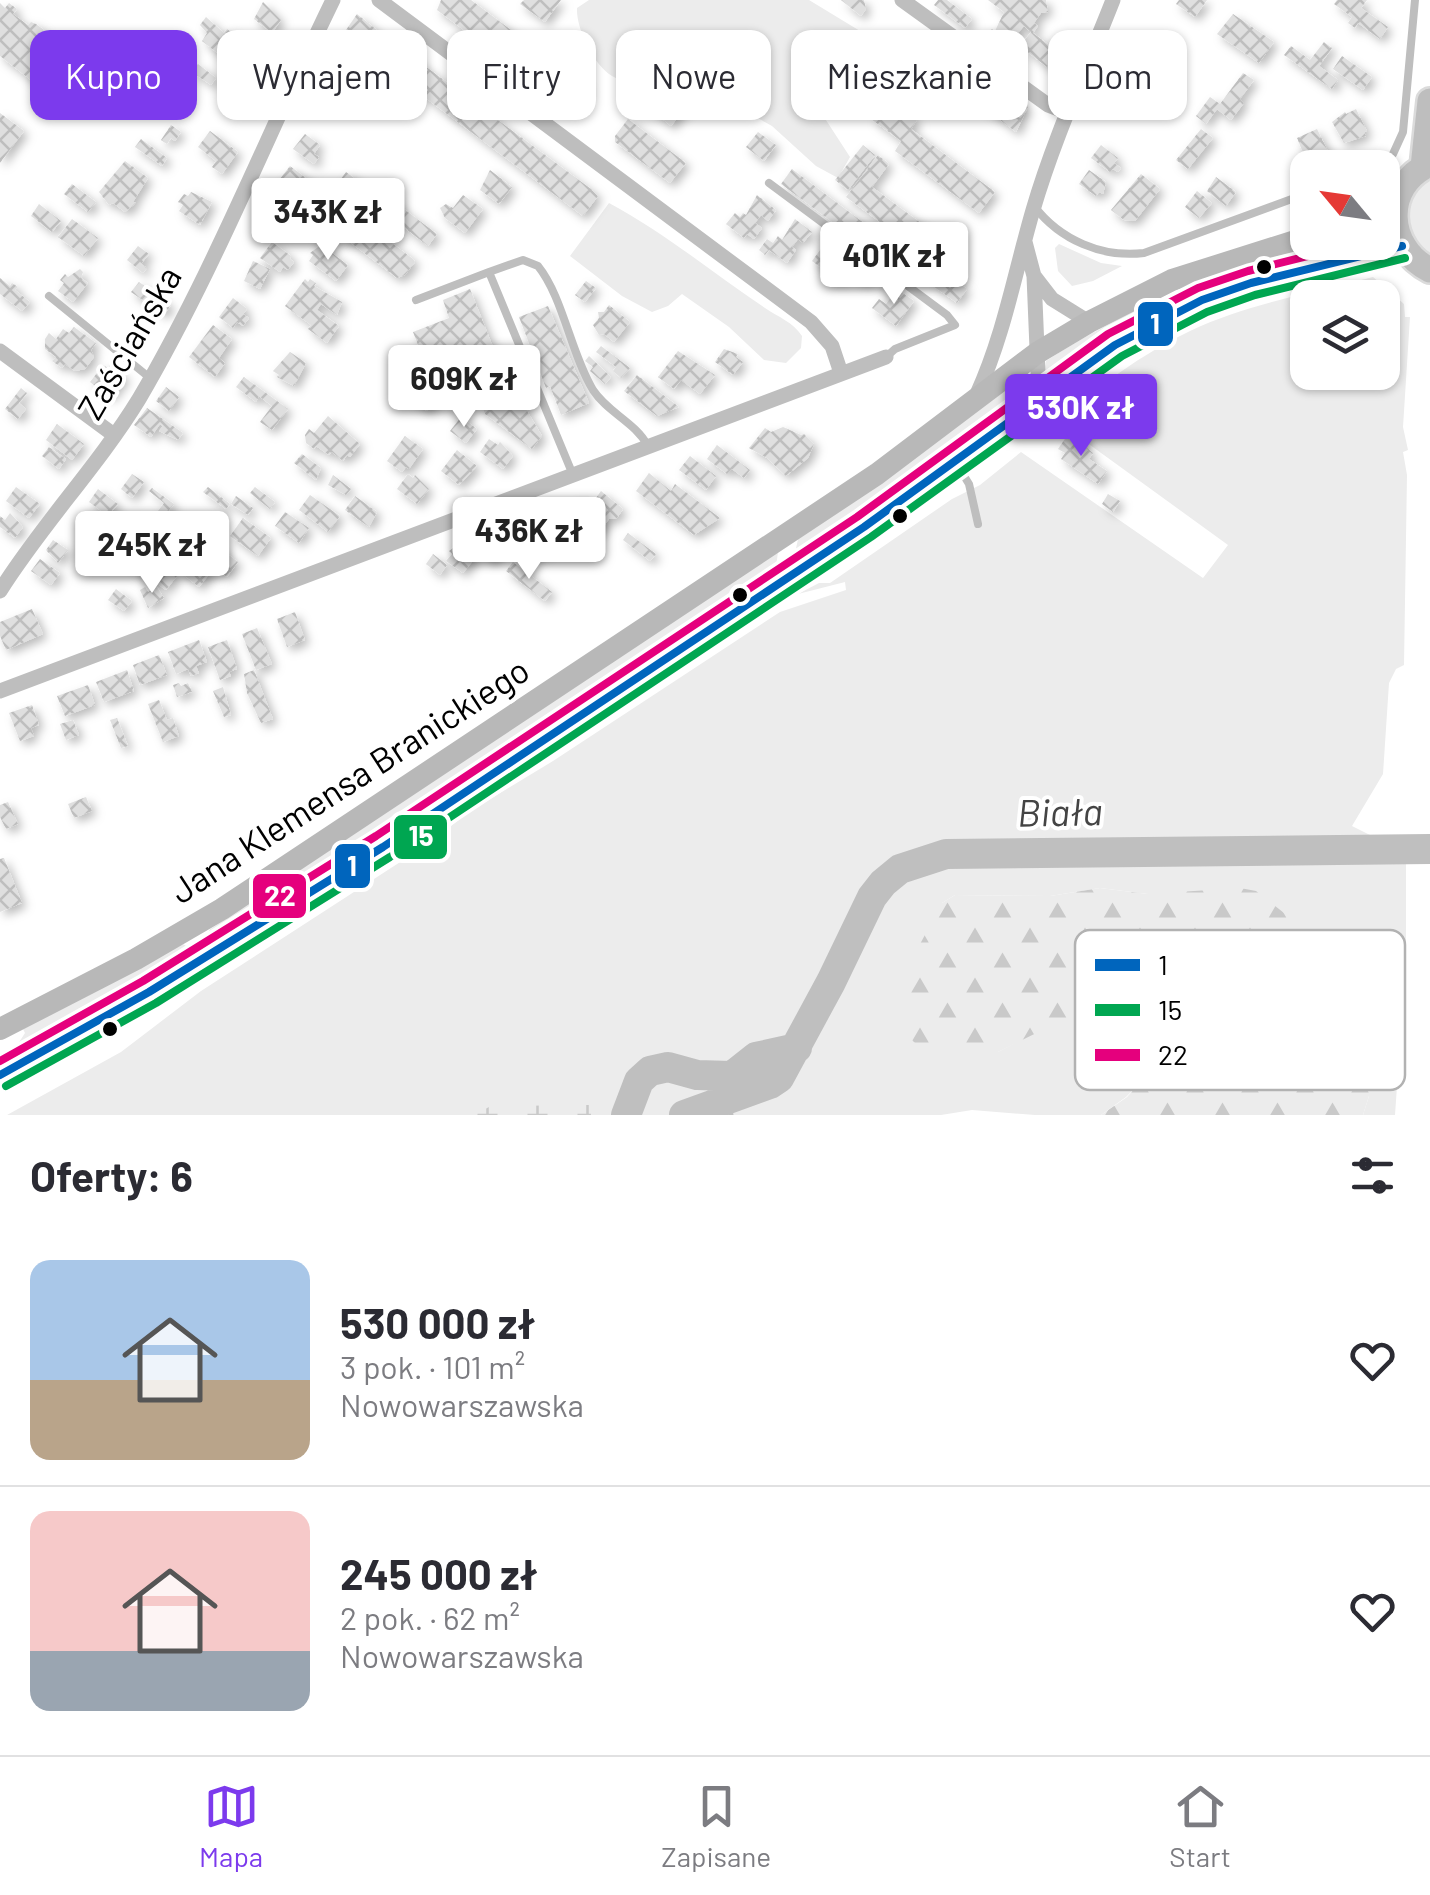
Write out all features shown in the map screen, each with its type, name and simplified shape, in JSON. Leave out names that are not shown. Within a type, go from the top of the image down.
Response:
[{"type":"highway","points":[[1400,192],[1426,166],[1430,100]]},
{"type":"highway","points":[[1400,242],[1410,256],[1430,270]]},
{"type":"main road","name":"Jana Klemensa Branickiego","points":[[0,1030],[183,932],[877,474],[1038,354],[1088,322],[1172,280],[1290,243]]},
{"type":"main road","name":"Jana Klemensa Branickiego","points":[[0,1075],[201,961],[383,848],[956,463],[1115,345],[1202,300],[1296,270],[1402,246]]},
{"type":"main road","points":[[183,932],[194,932],[204,939],[206,950],[201,961]]},
{"type":"street","name":"Zaściańska","points":[[0,591],[114,435],[150,378],[239,204],[333,0]]},
{"type":"street","points":[[379,0],[811,322],[832,346],[842,373]]},
{"type":"street","points":[[902,0],[1048,106]]},
{"type":"street","points":[[1101,30],[1113,0]]},
{"type":"street","points":[[974,402],[997,349],[1014,272],[1066,120]]},
{"type":"street","points":[[1025,242],[1034,276],[1040,397]]},
{"type":"street","points":[[1034,276],[1052,299],[1088,322]]},
{"type":"street","points":[[0,350],[114,435]]},
{"type":"street","points":[[2,685],[886,357]]},
{"type":"lane","points":[[1396,150],[1403,132],[1415,0]]},
{"type":"lane","points":[[769,183],[954,324],[895,349],[886,357]]},
{"type":"lane","points":[[1034,206],[1063,233],[1100,251],[1121,256],[1144,253],[1290,200]]},
{"type":"lane","points":[[416,300],[523,260],[538,266],[590,384],[602,403],[640,432],[648,446]]},
{"type":"lane","points":[[489,272],[573,475]]},
{"type":"lane","points":[[49,296],[150,378]]},
{"type":"lane","points":[[956,463],[969,484],[978,524]]},
{"type":"green space","points":[[589,0],[809,0],[858,30],[791,30],[791,120],[826,120],[850,157],[838,178],[816,166],[761,120],[771,120],[771,30],[616,30],[616,77],[596,59],[596,30],[581,30],[577,8]]},
{"type":"green space","points":[[1430,178],[1430,254],[1414,236],[1409,216],[1414,196]]},
{"type":"green space","points":[[609,203],[790,323],[802,336],[801,348],[786,363],[764,360],[729,327],[682,294],[668,306],[652,312],[622,296],[570,256]]},
{"type":"green space","points":[[1059,244],[1101,263],[1122,266],[1093,281],[1072,286],[1058,271],[1055,248]]},
{"type":"green space","points":[[1290,255],[1290,260],[1296,260],[1218,284],[1165,307],[1042,383],[1046,361],[1080,340],[1183,290]]},
{"type":"green space","points":[[1290,284],[1199,318],[1140,347],[1084,383],[1018,438],[1015,436],[1085,377],[1117,356],[1183,322]]},
{"type":"green space","points":[[1290,298],[1290,390],[1400,390],[1400,301],[1405,317],[1410,317],[1403,427],[1408,450],[1403,452],[1407,475],[1404,665],[1396,669],[1389,683],[1383,774],[1352,826],[1374,837],[1406,835],[1405,972],[1405,930],[1192,930],[1148,894],[1100,888],[1050,896],[955,895],[942,903],[998,1052],[1075,1013],[1075,1090],[1133,1090],[1126,1097],[1101,1115],[972,1110],[941,1115],[7,1115],[121,1052],[201,991],[428,844],[469,812],[780,612],[846,590],[845,582],[798,594],[819,583],[830,583],[952,499],[980,485],[1021,452],[1203,578],[1228,545],[1057,421],[1120,372],[1212,322]]},
{"type":"green space","points":[[1029,372],[1009,401],[856,522],[793,563],[798,539]]},
{"type":"green space","points":[[778,552],[775,574],[385,836],[213,942],[209,930]]},
{"type":"green space","points":[[788,591],[790,599],[475,797]]},
{"type":"green space","points":[[453,813],[328,900],[185,991],[183,985]]},
{"type":"green space","points":[[1100,888],[1148,894],[1240,888],[1256,891],[1293,920],[1296,930],[1075,930],[1075,1014],[998,1052],[921,1049],[909,1037],[896,989],[942,903],[955,895],[1050,896]]},
{"type":"green space","points":[[183,944],[191,949],[188,954],[87,1008],[7,1061],[25,1033],[23,1029]]},
{"type":"green space","points":[[1133,1090],[1369,1090],[1363,1115],[1101,1115]]},
{"type":"green space","points":[[1369,1090],[1397,1090],[1395,1115],[1363,1115]]},
{"type":"green space","points":[[590,1104],[591,1115],[474,1115],[489,1107]]},
{"type":"building","points":[[441,0],[471,0],[511,30],[464,30],[437,10]]},
{"type":"building","points":[[524,0],[561,0],[545,22],[520,4]]},
{"type":"building","points":[[841,0],[864,0],[866,9],[861,16]]},
{"type":"building","points":[[938,0],[947,0],[972,19],[965,28],[934,5]]},
{"type":"building","points":[[988,0],[1046,0],[1048,12],[1041,13],[1033,33],[1048,44],[1047,67],[1028,52],[1031,32],[1024,26],[1020,30],[995,30],[1004,12]]},
{"type":"building","points":[[1179,0],[1207,0],[1195,17],[1176,4]]},
{"type":"building","points":[[1337,0],[1367,0],[1361,8],[1388,27],[1380,39],[1358,23],[1355,28],[1348,23],[1352,17],[1334,4]]},
{"type":"building","points":[[263,2],[281,20],[274,30],[268,30],[254,19]]},
{"type":"building","points":[[0,3],[5,8],[9,3],[17,9],[13,14],[44,30],[30,30],[30,79],[0,56]]},
{"type":"building","points":[[357,14],[377,30],[346,30]]},
{"type":"building","points":[[1233,14],[1274,42],[1259,63],[1217,34]]},
{"type":"building","points":[[206,17],[221,30],[217,30],[217,53],[202,41],[207,33],[200,25]]},
{"type":"building","points":[[1324,42],[1332,48],[1319,66],[1338,80],[1332,89],[1284,55],[1291,46],[1310,60]]},
{"type":"building","points":[[1342,56],[1372,77],[1363,90],[1333,69]]},
{"type":"building","points":[[197,65],[216,78],[211,85],[197,75]]},
{"type":"building","points":[[427,67],[447,82],[447,114],[427,99]]},
{"type":"building","points":[[1243,73],[1254,80],[1231,120],[1217,109],[1206,124],[1196,116],[1210,97],[1220,104]]},
{"type":"building","points":[[1356,109],[1366,136],[1344,143],[1332,122]]},
{"type":"building","points":[[0,113],[24,131],[0,163]]},
{"type":"building","points":[[455,120],[498,120],[591,189],[598,196],[583,216]]},
{"type":"building","points":[[629,120],[686,163],[670,183],[615,142],[615,136]]},
{"type":"building","points":[[872,120],[917,120],[911,129],[995,192],[979,213],[895,151],[901,141]]},
{"type":"building","points":[[1000,120],[1022,120],[1016,132]]},
{"type":"building","points":[[171,125],[181,132],[167,144],[161,140]]},
{"type":"building","points":[[1201,129],[1213,138],[1188,169],[1176,160]]},
{"type":"building","points":[[1317,129],[1328,150],[1302,150],[1297,138]]},
{"type":"building","points":[[210,131],[238,152],[222,174],[212,167],[216,161],[198,147]]},
{"type":"building","points":[[758,132],[776,145],[764,161],[746,147]]},
{"type":"building","points":[[305,134],[320,145],[314,154],[319,157],[314,164],[293,149]]},
{"type":"building","points":[[141,139],[167,158],[162,166],[135,147]]},
{"type":"building","points":[[863,145],[875,155],[848,190],[835,180]]},
{"type":"building","points":[[1101,145],[1118,158],[1114,163],[1121,168],[1118,172],[1110,172],[1091,158]]},
{"type":"building","points":[[878,155],[889,164],[872,187],[952,246],[938,265],[846,197]]},
{"type":"building","points":[[125,161],[148,178],[133,202],[136,203],[125,212],[113,203],[109,205],[99,192]]},
{"type":"building","points":[[290,166],[413,259],[415,262],[405,275],[397,278],[275,185]]},
{"type":"building","points":[[792,169],[889,242],[878,256],[781,184]]},
{"type":"building","points":[[490,170],[512,187],[499,204],[480,190]]},
{"type":"building","points":[[1089,170],[1106,182],[1103,194],[1099,192],[1096,196],[1079,184]]},
{"type":"building","points":[[346,172],[362,184],[354,195],[338,183]]},
{"type":"building","points":[[1141,174],[1160,189],[1135,221],[1124,220],[1111,210]]},
{"type":"building","points":[[1216,177],[1236,192],[1226,206],[1207,191]]},
{"type":"building","points":[[72,184],[96,202],[88,212],[64,194]]},
{"type":"building","points":[[1197,191],[1212,203],[1199,218],[1185,207]]},
{"type":"building","points":[[191,192],[212,202],[200,225],[179,211],[183,205],[178,202]]},
{"type":"building","points":[[384,194],[437,234],[428,246],[375,205]]},
{"type":"building","points":[[463,195],[483,209],[465,233],[445,218],[440,208],[446,204],[453,208]]},
{"type":"building","points":[[757,195],[776,210],[768,221],[761,215],[755,223],[762,228],[754,239],[747,234],[744,238],[726,224],[735,213],[740,217],[746,215]]},
{"type":"building","points":[[39,204],[61,221],[52,232],[31,216]]},
{"type":"building","points":[[282,213],[295,223],[290,230],[276,220]]},
{"type":"building","points":[[72,219],[98,238],[84,256],[58,237]]},
{"type":"building","points":[[795,219],[812,232],[803,243],[798,239],[787,263],[769,250],[765,255],[759,250],[767,239],[773,243],[778,236],[782,240]]},
{"type":"building","points":[[272,242],[291,256],[294,262],[288,270],[283,267],[280,272],[260,258]]},
{"type":"building","points":[[826,242],[853,262],[857,257],[876,270],[866,282],[859,281],[848,269],[839,281],[812,261]]},
{"type":"building","points":[[321,245],[348,265],[336,281],[309,261],[313,255],[310,253]]},
{"type":"building","points":[[138,246],[149,254],[141,264],[147,268],[143,273],[127,260]]},
{"type":"building","points":[[253,261],[270,269],[260,289],[244,281]]},
{"type":"building","points":[[80,269],[81,278],[88,283],[73,302],[58,291],[64,283],[60,280]]},
{"type":"building","points":[[943,272],[967,289],[957,303],[933,286]]},
{"type":"building","points":[[0,278],[18,287],[15,290],[30,302],[22,311],[0,294]]},
{"type":"building","points":[[305,279],[342,302],[337,315],[321,304],[317,310],[339,326],[327,343],[285,306]]},
{"type":"building","points":[[586,281],[596,288],[585,302],[575,295]]},
{"type":"building","points":[[139,282],[171,305],[164,315],[131,292]]},
{"type":"building","points":[[470,289],[514,400],[526,409],[542,436],[532,449],[485,414],[471,377],[448,386],[434,365],[427,368],[413,332],[449,318],[443,300]]},
{"type":"building","points":[[897,289],[914,301],[896,326],[872,308],[879,299],[886,304]]},
{"type":"building","points":[[233,298],[247,309],[243,314],[249,318],[243,326],[237,322],[233,328],[219,317]]},
{"type":"building","points":[[609,305],[630,322],[614,342],[604,334],[599,335],[593,325],[599,318],[598,312],[604,312]]},
{"type":"building","points":[[548,306],[589,403],[561,415],[550,386],[546,388],[519,317]]},
{"type":"building","points":[[213,325],[232,339],[219,358],[225,363],[215,377],[189,357]]},
{"type":"building","points":[[74,327],[96,343],[91,350],[94,357],[85,369],[75,371],[52,361],[56,357],[45,349],[49,333],[56,339],[63,329],[69,333]]},
{"type":"building","points":[[601,346],[630,368],[621,378],[613,371],[616,367],[596,352]]},
{"type":"building","points":[[724,349],[738,354],[736,357],[743,362],[733,375],[715,362]]},
{"type":"building","points":[[678,351],[715,375],[700,394],[681,380],[674,389],[658,377]]},
{"type":"building","points":[[290,352],[306,363],[294,386],[273,371]]},
{"type":"building","points":[[589,356],[611,377],[605,384],[590,371],[593,367],[585,361]]},
{"type":"building","points":[[103,365],[110,365],[126,377],[110,398],[90,382]]},
{"type":"building","points":[[637,375],[679,407],[657,416],[624,391]]},
{"type":"building","points":[[244,377],[288,409],[272,430],[260,422],[272,406],[259,396],[256,402],[236,387]]},
{"type":"building","points":[[425,381],[441,393],[427,411],[411,400]]},
{"type":"building","points":[[166,387],[179,397],[169,411],[156,401]]},
{"type":"building","points":[[21,388],[27,393],[19,403],[26,409],[18,419],[5,409]]},
{"type":"building","points":[[147,408],[183,433],[178,440],[159,431],[163,426],[160,424],[151,437],[134,425]]},
{"type":"building","points":[[328,416],[360,444],[343,461],[332,452],[329,455],[306,443],[309,429],[314,433]]},
{"type":"building","points":[[461,417],[477,429],[466,443],[450,431]]},
{"type":"building","points":[[57,424],[84,444],[72,460],[46,440]]},
{"type":"building","points":[[783,427],[804,434],[814,444],[808,458],[786,476],[749,448],[765,428],[771,432]]},
{"type":"building","points":[[1069,433],[1093,453],[1089,459],[1107,471],[1098,484],[1061,459],[1065,453],[1058,449]]},
{"type":"building","points":[[405,436],[423,449],[409,469],[406,467],[402,472],[387,461]]},
{"type":"building","points":[[489,439],[498,445],[500,442],[513,456],[503,469],[480,452]]},
{"type":"building","points":[[717,445],[750,470],[744,478],[732,469],[727,474],[707,459]]},
{"type":"building","points":[[49,447],[66,459],[59,469],[42,456]]},
{"type":"building","points":[[457,450],[477,466],[459,485],[441,471]]},
{"type":"building","points":[[302,454],[321,468],[316,480],[294,463]]},
{"type":"building","points":[[690,456],[716,476],[706,490],[679,470]]},
{"type":"building","points":[[649,473],[671,491],[675,484],[720,518],[694,535],[636,491]]},
{"type":"building","points":[[132,474],[144,482],[132,498],[121,489]]},
{"type":"building","points":[[408,474],[413,478],[415,475],[429,489],[417,504],[397,489]]},
{"type":"building","points":[[333,475],[351,489],[346,495],[328,485]]},
{"type":"building","points":[[16,487],[40,504],[29,518],[6,501]]},
{"type":"building","points":[[208,487],[230,504],[226,509],[203,492]]},
{"type":"building","points":[[255,487],[275,502],[270,509],[250,493]]},
{"type":"building","points":[[152,488],[174,504],[158,524],[152,519],[164,503],[149,491]]},
{"type":"building","points":[[98,489],[118,504],[108,516],[89,502]]},
{"type":"building","points":[[601,491],[623,509],[598,534],[559,506],[581,498],[591,505]]},
{"type":"building","points":[[1108,494],[1120,501],[1113,512],[1102,504]]},
{"type":"building","points":[[310,495],[340,516],[328,532],[299,510]]},
{"type":"building","points":[[236,496],[253,508],[248,515],[231,504]]},
{"type":"building","points":[[355,496],[377,512],[369,527],[345,510]]},
{"type":"building","points":[[285,512],[309,528],[299,543],[275,526]]},
{"type":"building","points":[[10,513],[23,527],[15,538],[0,527],[0,516],[5,520]]},
{"type":"building","points":[[243,518],[271,538],[258,556],[230,536]]},
{"type":"building","points":[[526,524],[550,542],[540,556],[507,531]]},
{"type":"building","points":[[87,533],[105,547],[95,560],[76,547]]},
{"type":"building","points":[[628,533],[656,554],[650,561],[623,540]]},
{"type":"building","points":[[478,539],[489,539],[502,550],[492,562],[473,547]]},
{"type":"building","points":[[53,540],[68,550],[58,563],[46,550]]},
{"type":"building","points":[[459,544],[476,557],[463,573],[446,561],[452,554],[449,551]]},
{"type":"building","points":[[217,546],[238,562],[227,577],[206,560]]},
{"type":"building","points":[[122,547],[151,565],[155,559],[177,576],[166,590],[116,554]]},
{"type":"building","points":[[433,554],[447,565],[440,575],[426,564]]},
{"type":"building","points":[[186,556],[211,572],[199,587],[180,572]]},
{"type":"building","points":[[40,559],[60,573],[51,585],[31,571]]},
{"type":"building","points":[[513,562],[552,592],[545,601],[506,571]]},
{"type":"building","points":[[145,587],[148,592],[157,587],[164,598],[148,608],[140,590]]},
{"type":"building","points":[[116,589],[132,601],[124,611],[108,600]]},
{"type":"building","points":[[32,609],[43,634],[6,650],[0,622]]},
{"type":"building","points":[[295,612],[305,640],[287,647],[277,619]]},
{"type":"building","points":[[257,628],[272,664],[256,670],[242,634]]},
{"type":"building","points":[[199,640],[207,662],[196,666],[199,673],[191,676],[188,669],[176,674],[168,652]]},
{"type":"building","points":[[227,640],[237,669],[220,680],[208,647]]},
{"type":"building","points":[[159,655],[167,675],[140,685],[133,665]]},
{"type":"building","points":[[127,670],[134,691],[104,702],[96,682]]},
{"type":"building","points":[[254,670],[273,719],[261,723],[247,693],[244,674]]},
{"type":"building","points":[[188,683],[192,692],[177,697],[173,685]]},
{"type":"building","points":[[88,685],[95,705],[65,716],[57,696]]},
{"type":"building","points":[[223,687],[231,715],[224,717],[213,691]]},
{"type":"building","points":[[159,700],[167,720],[173,718],[179,736],[163,742],[148,704]]},
{"type":"building","points":[[32,705],[39,725],[31,728],[34,736],[20,741],[9,713]]},
{"type":"building","points":[[117,718],[128,746],[121,748],[110,720]]},
{"type":"building","points":[[73,720],[79,735],[66,740],[60,724]]},
{"type":"building","points":[[86,797],[92,811],[74,818],[68,804]]},
{"type":"building","points":[[8,802],[18,824],[6,829],[0,805]]},
{"type":"building","points":[[4,858],[22,903],[0,912],[0,859]]},
{"type":"waterway","name":"Biała","points":[[684,1115],[779,1078],[872,897],[900,869],[946,854],[1430,849]]},
{"type":"waterway","name":"Biała","points":[[626,1115],[639,1081],[650,1071],[668,1067],[697,1075],[732,1076],[756,1057],[797,1048]]},
{"type":"waterway","points":[[727,1097],[731,1115]]},
{"type":"transit line","name":"1","points":[[0,1075],[149,992],[383,847],[864,527],[1115,345],[1202,300],[1251,283],[1402,246]]},
{"type":"transit line","name":"15","points":[[6,1086],[156,1003],[390,857],[871,537],[1122,356],[1207,312],[1255,295],[1405,258]]},
{"type":"transit line","name":"22","points":[[0,1061],[143,981],[376,836],[857,517],[1108,334],[1198,288],[1292,260]]}]
